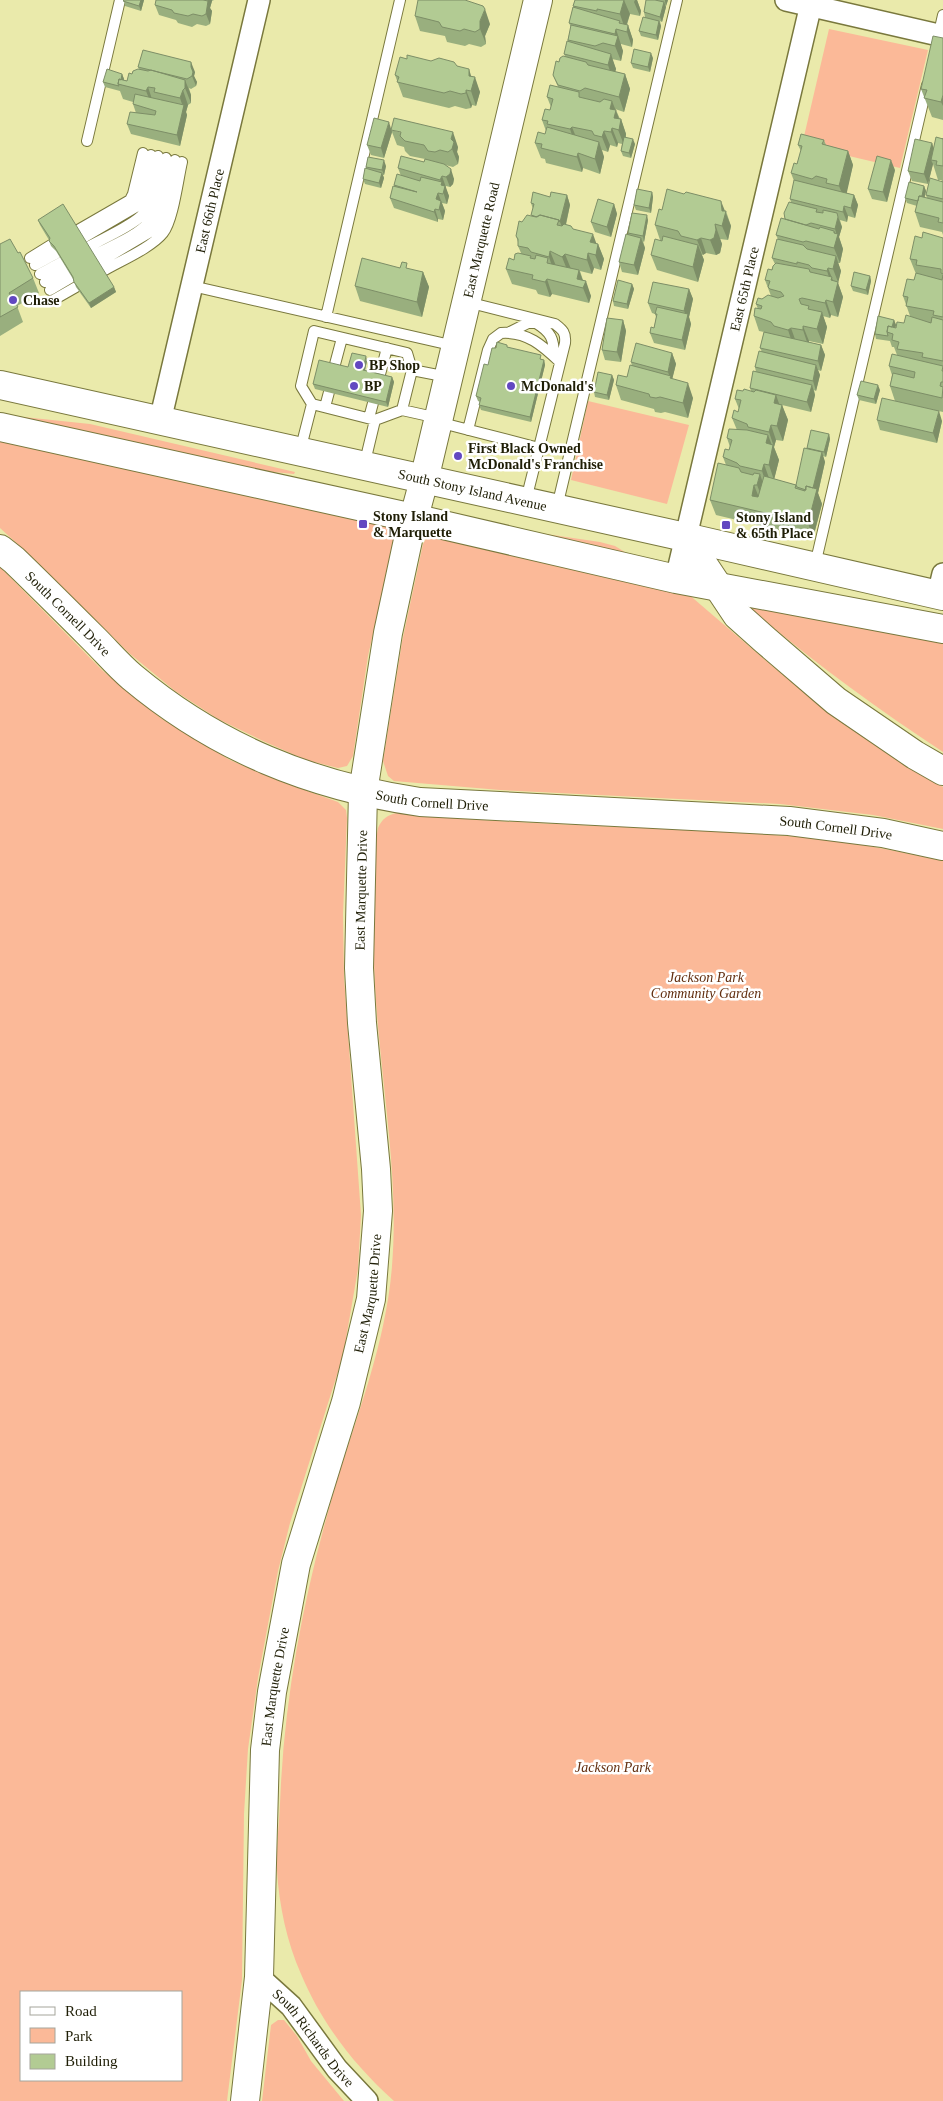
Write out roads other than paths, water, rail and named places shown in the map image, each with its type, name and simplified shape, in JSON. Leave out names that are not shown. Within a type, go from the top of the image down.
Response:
[{"type":"main road","name":"East Marquette Road","points":[[424,480],[538,0]]},
{"type":"main road","name":"South Stony Island Avenue","points":[[0,385],[815,566],[941,588]]},
{"type":"main road","points":[[0,427],[413,518],[676,579],[943,629]]},
{"type":"main road","name":"East Marquette Drive","points":[[245,2101],[259,1977],[265,1750],[272,1692],[296,1564],[346,1402],[364,1336],[371,1299],[376,1255],[378,1211],[376,1169],[362,1023],[359,968],[364,792],[388,633],[413,518],[424,480]]},
{"type":"main road","points":[[685,537],[737,615],[836,701],[914,754],[943,771]]},
{"type":"main road","name":"South Cornell Drive","points":[[0,548],[130,676],[158,698],[201,727],[233,745],[304,775],[364,792],[420,802],[789,821],[883,833],[943,846]]},
{"type":"street","name":"East 66th Place","points":[[160,421],[259,0]]},
{"type":"street","points":[[786,0],[811,3],[940,34]]},
{"type":"street","name":"East 65th Place","points":[[676,579],[811,3]]},
{"type":"street","name":"South Richards Drive","points":[[259,1977],[292,2006],[337,2068],[367,2101]]},
{"type":"lane","points":[[87,141],[120,0]]},
{"type":"lane","points":[[326,317],[400,0]]},
{"type":"lane","points":[[557,509],[678,0]]},
{"type":"lane","points":[[815,566],[930,70]]},
{"type":"lane","points":[[91,251],[143,214],[162,157]]},
{"type":"lane","points":[[91,251],[157,228],[161,220],[162,157]]},
{"type":"lane","points":[[91,251],[162,157]]},
{"type":"lane","points":[[42,278],[64,266]]},
{"type":"lane","points":[[42,278],[64,266]]},
{"type":"lane","points":[[42,278],[64,266]]},
{"type":"lane","points":[[192,286],[456,347]]},
{"type":"lane","points":[[466,302],[555,324],[566,335],[557,359],[539,448],[525,502]]},
{"type":"lane","points":[[509,332],[528,323],[536,323],[549,334],[554,342],[557,359]]},
{"type":"lane","points":[[300,452],[312,404],[301,386],[314,331],[407,353],[412,370],[402,410]]},
{"type":"lane","points":[[468,430],[488,350],[493,339],[501,333],[520,334],[533,339],[557,359]]},
{"type":"lane","points":[[334,368],[342,338]]},
{"type":"lane","points":[[379,378],[387,348]]},
{"type":"lane","points":[[412,370],[448,377]]},
{"type":"lane","points":[[326,407],[329,392]]},
{"type":"lane","points":[[364,467],[373,403]]},
{"type":"lane","points":[[312,404],[372,419],[402,410],[468,430],[539,448]]},
{"type":"place","name":"Chase","points":[[13,300]]},
{"type":"place","name":"BP Shop","points":[[359,365]]},
{"type":"place","name":"BP","points":[[354,386]]},
{"type":"place","name":"McDonald's","points":[[511,386]]},
{"type":"place","name":"First Black Owned McDonald's Franchise","points":[[458,456]]},
{"type":"place","name":"Stony Island & Marquette","points":[[363,524]]},
{"type":"place","name":"Stony Island & 65th Place","points":[[726,525]]},
{"type":"park label","name":"Jackson Park Community Garden","points":[[706,986]]},
{"type":"park label","name":"Jackson Park","points":[[613,1767]]}]
